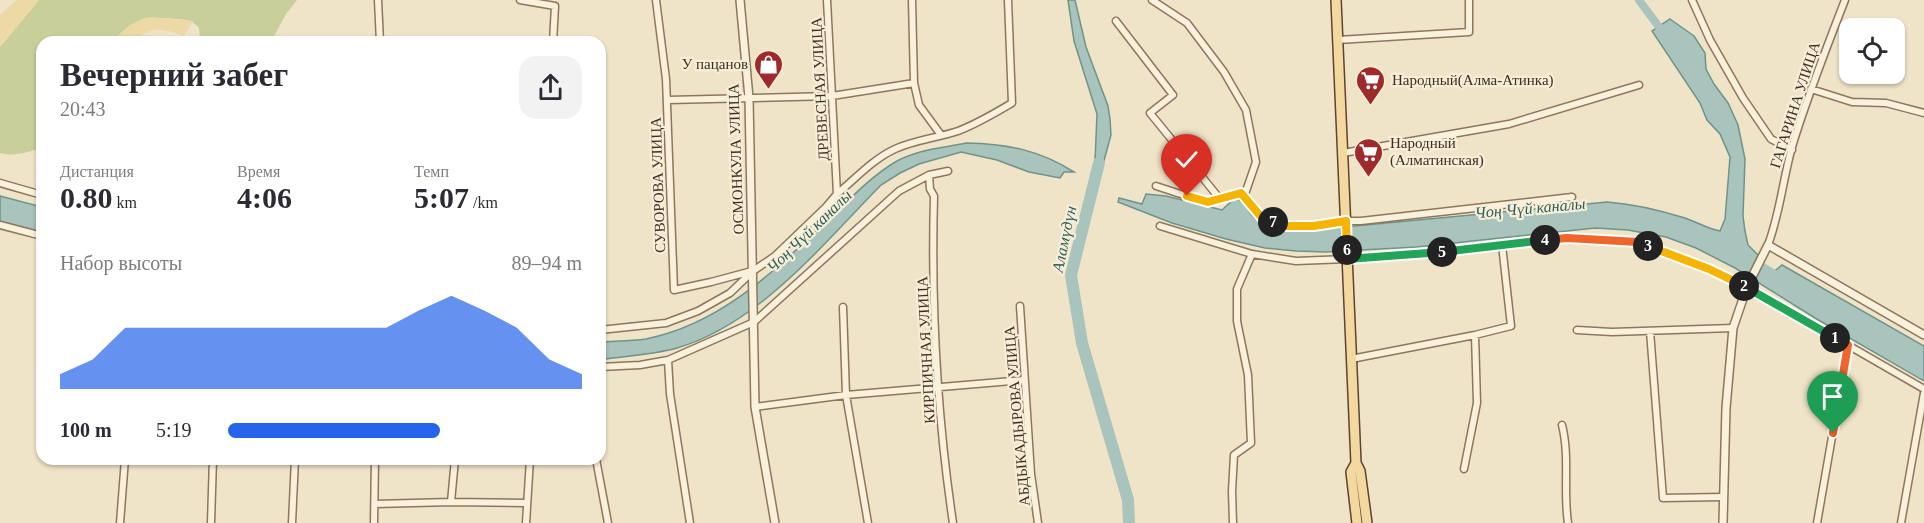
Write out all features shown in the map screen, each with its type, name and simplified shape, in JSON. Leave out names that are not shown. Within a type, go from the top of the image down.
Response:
[{"type":"main road","points":[[1336,0],[1356,463],[1360,471],[1367,523]]},
{"type":"main road","points":[[1356,463],[1351,472],[1356,523]]},
{"type":"street","points":[[378,0],[380,36]]},
{"type":"street","points":[[520,0],[555,3],[553,36]]},
{"type":"street","name":"СУВОРОВА УЛИЦА","points":[[656,0],[668,100],[674,290],[753,274]]},
{"type":"street","name":"ОСМОНКУЛА УЛИЦА","points":[[740,0],[748,98],[755,407],[775,523]]},
{"type":"street","name":"ДРЕВЕСНАЯ УЛИЦА","points":[[827,0],[837,194]]},
{"type":"street","points":[[912,0],[914,83],[919,105],[941,135]]},
{"type":"street","points":[[606,330],[666,323],[698,311],[730,293],[775,256],[837,194],[878,159],[895,149],[959,130],[991,116],[1012,103],[1008,0]]},
{"type":"street","points":[[1152,0],[1187,23],[1224,72],[1246,110],[1256,162],[1244,197]]},
{"type":"street","points":[[1338,40],[1469,32],[1469,0]]},
{"type":"street","name":"ГАГАРИНА УЛИЦА","points":[[1724,523],[1726,408],[1732,328],[1748,285],[1776,223],[1792,150],[1811,89],[1845,0]]},
{"type":"street","points":[[1694,2],[1743,98],[1771,140],[1792,150]]},
{"type":"street","points":[[1116,21],[1173,95],[1150,113],[1220,199]]},
{"type":"street","points":[[668,100],[832,96],[914,83]]},
{"type":"street","points":[[1343,153],[1509,124],[1639,85]]},
{"type":"street","points":[[1811,89],[1852,102],[1886,103],[1924,113]]},
{"type":"street","points":[[606,367],[640,365],[668,360],[754,320],[899,191],[929,175],[948,171]]},
{"type":"street","name":"КИРПИЧНАЯ УЛИЦА","points":[[929,175],[930,189],[934,196],[933,259],[939,388],[953,523]]},
{"type":"street","points":[[0,183],[36,193]]},
{"type":"street","points":[[1156,186],[1208,202],[1241,193],[1262,218],[1287,226],[1329,225],[1338,221],[1372,220],[1572,197]]},
{"type":"street","points":[[0,225],[36,234]]},
{"type":"street","points":[[1160,226],[1252,254],[1296,261],[1451,251],[1567,238],[1638,242],[1709,269],[1748,285],[1924,391],[1901,523]]},
{"type":"street","points":[[1351,359],[1511,326],[1502,245]]},
{"type":"street","points":[[1768,245],[1924,335]]},
{"type":"street","points":[[1233,523],[1234,455],[1251,443],[1248,375],[1237,321],[1237,289],[1252,254]]},
{"type":"street","name":"АБДЫКАДЫРОВА УЛИЦА","points":[[1020,306],[1031,474],[1038,523]]},
{"type":"street","points":[[843,307],[846,395],[868,523]]},
{"type":"street","points":[[1577,330],[1612,332],[1732,328]]},
{"type":"street","points":[[1650,331],[1663,498],[1723,497]]},
{"type":"street","points":[[1464,470],[1477,403],[1474,335]]},
{"type":"street","points":[[1817,523],[1848,345]]},
{"type":"street","points":[[668,360],[670,394],[690,523]]},
{"type":"street","points":[[755,407],[846,395],[1024,380]]},
{"type":"street","points":[[1562,425],[1566,451],[1568,523]]},
{"type":"street","points":[[120,523],[125,465]]},
{"type":"street","points":[[211,523],[213,465]]},
{"type":"street","points":[[292,523],[295,465]]},
{"type":"street","points":[[374,523],[375,465]]},
{"type":"street","points":[[451,502],[454,465]]},
{"type":"street","points":[[526,523],[529,465]]},
{"type":"street","points":[[597,465],[608,523]]},
{"type":"street","points":[[375,504],[526,503]]},
{"type":"green space","points":[[39,0],[297,0],[286,14],[274,36],[200,36],[199,28],[192,22],[158,18],[134,23],[118,36],[36,36],[36,150],[16,154],[0,153],[0,47]]},
{"type":"sand","points":[[16,0],[39,0],[0,47],[0,15]]},
{"type":"sand","points":[[152,17],[193,21],[184,36],[158,30],[141,36],[118,36],[140,20]]},
{"type":"water","points":[[1068,0],[1075,0],[1086,47],[1108,106],[1111,135],[1099,179],[1091,175],[1095,161],[1097,114],[1074,41]]},
{"type":"water","points":[[1670,19],[1694,36],[1705,53],[1706,69],[1728,103],[1738,125],[1745,159],[1743,216],[1748,245],[1758,255],[1754,264],[1772,273],[1782,265],[1924,346],[1924,381],[1815,318],[1735,268],[1696,248],[1666,237],[1628,230],[1595,228],[1417,247],[1325,252],[1296,251],[1265,248],[1226,239],[1172,223],[1118,202],[1119,198],[1142,204],[1146,194],[1166,196],[1222,210],[1234,199],[1241,201],[1256,219],[1296,228],[1323,229],[1607,202],[1666,212],[1720,231],[1725,219],[1730,157],[1720,134],[1707,120],[1700,103],[1652,31]]},
{"type":"water","points":[[967,143],[1009,147],[1049,158],[1074,172],[1064,172],[1060,178],[1029,172],[997,160],[961,152],[919,164],[881,185],[788,280],[735,321],[707,337],[677,348],[606,359],[606,342],[646,339],[673,332],[722,308],[766,276],[887,167],[905,157]]},
{"type":"water","points":[[0,196],[36,205],[36,230],[0,221]]},
{"type":"waterway","points":[[1639,0],[1665,35]]},
{"type":"waterway","name":"Аламүдүн","points":[[1099,163],[1071,275],[1082,343],[1128,500],[1129,523]]},
{"type":"waterway","name":"Чоң Чүй каналы","points":[[1753,261],[1781,278]]},
{"type":"place","name":"У пацанов","points":[[769,90]]},
{"type":"place","name":"Народный(Алма-Атинка)","points":[[1371,106]]},
{"type":"place","name":"Народный (Алматинская)","points":[[1369,178]]},
{"type":"route","points":[[1187,196],[1208,202],[1241,193],[1262,218],[1287,226],[1329,225],[1338,221],[1346,221],[1347,259],[1451,251],[1567,238],[1638,242],[1709,269],[1747,287],[1848,345],[1833,433]]}]
